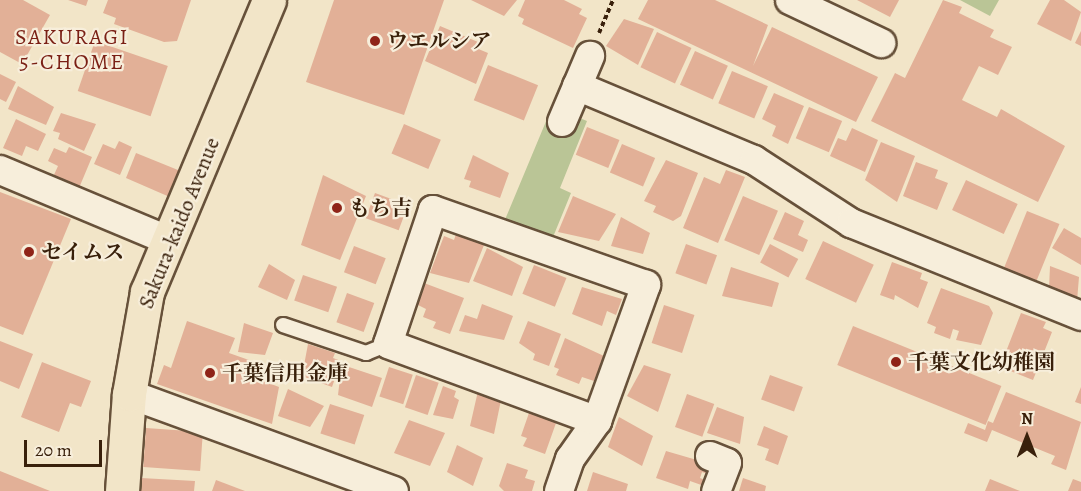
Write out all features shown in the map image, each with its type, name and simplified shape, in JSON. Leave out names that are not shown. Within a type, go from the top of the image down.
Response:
[{"type":"highway","name":"Sakura-kaido Avenue","points":[[122,491],[129,394],[139,321],[269,0]]},
{"type":"street","points":[[790,0],[881,43]]},
{"type":"street","points":[[562,122],[590,56]]},
{"type":"street","points":[[577,86],[754,160],[851,223],[1081,316]]},
{"type":"street","points":[[0,171],[170,241]]},
{"type":"street","points":[[559,491],[570,459],[597,421],[646,285],[434,210],[388,344],[597,421]]},
{"type":"street","points":[[129,394],[394,491]]},
{"type":"street","points":[[716,491],[727,462]]},
{"type":"lane","points":[[283,325],[366,353],[388,344]]},
{"type":"path","points":[[590,56],[613,0]]},
{"type":"green space","points":[[960,0],[999,0],[990,16]]},
{"type":"green space","points":[[552,107],[587,121],[560,188],[571,193],[551,242],[504,222]]},
{"type":"building","points":[[0,0],[23,0],[50,15],[22,64],[0,52]]},
{"type":"building","points":[[68,0],[88,0],[86,6]]},
{"type":"building","points":[[108,0],[191,0],[177,41],[164,42],[114,24],[116,18],[103,13]]},
{"type":"building","name":"ウエルシア","points":[[334,0],[444,0],[404,115],[306,82]]},
{"type":"building","points":[[471,0],[517,0],[504,16]]},
{"type":"building","points":[[525,0],[564,0],[582,9],[579,14],[587,18],[573,48],[522,24],[524,19],[518,16]]},
{"type":"building","points":[[648,0],[715,0],[768,25],[753,66],[772,27],[878,77],[856,122],[638,19]]},
{"type":"building","points":[[857,0],[899,0],[890,17]]},
{"type":"building","points":[[943,0],[962,7],[959,13],[994,30],[990,37],[1012,47],[998,75],[979,66],[962,100],[997,117],[1001,109],[1065,146],[1038,202],[871,121],[895,73],[905,78]]},
{"type":"building","points":[[1050,0],[1064,0],[1081,12],[1071,41],[1037,24]]},
{"type":"building","points":[[624,19],[654,29],[638,65],[606,46]]},
{"type":"building","points":[[440,26],[478,42],[476,48],[488,53],[476,84],[425,61]]},
{"type":"building","points":[[1081,31],[1081,46],[1075,43]]},
{"type":"building","points":[[657,32],[691,48],[675,83],[641,67]]},
{"type":"building","points":[[95,41],[168,66],[151,116],[78,91]]},
{"type":"building","points":[[695,51],[728,66],[713,99],[680,85]]},
{"type":"building","points":[[488,65],[538,85],[524,120],[474,100]]},
{"type":"building","points":[[732,71],[768,86],[754,118],[718,103]]},
{"type":"building","points":[[0,74],[16,82],[6,102],[0,99]]},
{"type":"building","points":[[18,86],[54,107],[46,125],[8,109]]},
{"type":"building","points":[[774,93],[804,106],[788,144],[772,136],[776,126],[762,119]]},
{"type":"building","points":[[809,107],[842,121],[829,152],[796,138]]},
{"type":"building","points":[[61,113],[96,124],[84,151],[58,139],[60,133],[53,131]]},
{"type":"building","points":[[16,119],[46,134],[38,151],[26,146],[22,156],[3,148]]},
{"type":"building","points":[[404,124],[441,140],[428,169],[391,153]]},
{"type":"building","points":[[587,127],[619,140],[608,168],[576,155]]},
{"type":"building","points":[[852,128],[878,140],[865,172],[830,156],[838,138],[846,141]]},
{"type":"building","points":[[119,141],[132,147],[120,175],[94,164],[103,144],[115,149]]},
{"type":"building","points":[[881,142],[915,156],[897,202],[865,180]]},
{"type":"building","points":[[622,144],[655,158],[643,187],[610,173]]},
{"type":"building","points":[[69,147],[92,157],[79,188],[53,177],[58,166],[48,161],[54,148],[66,153]]},
{"type":"building","points":[[136,153],[178,170],[180,178],[172,198],[126,178]]},
{"type":"building","points":[[473,155],[509,173],[500,198],[469,187],[471,181],[464,179]]},
{"type":"building","points":[[666,160],[698,173],[681,216],[673,221],[653,212],[656,206],[644,201]]},
{"type":"building","points":[[916,162],[938,170],[935,178],[948,183],[937,210],[903,196]]},
{"type":"building","points":[[726,170],[745,177],[718,243],[683,228],[704,177],[720,184]]},
{"type":"building","name":"もち吉","points":[[323,175],[366,196],[340,260],[301,245]]},
{"type":"building","points":[[966,180],[1018,204],[1004,234],[952,210]]},
{"type":"building","name":"セイムス","points":[[0,192],[71,219],[23,335],[0,326]]},
{"type":"building","points":[[375,193],[408,205],[399,230],[366,218]]},
{"type":"building","points":[[573,196],[616,214],[599,241],[558,232]]},
{"type":"building","points":[[743,196],[778,211],[759,255],[724,240]]},
{"type":"building","points":[[1027,211],[1059,224],[1032,293],[999,280]]},
{"type":"building","points":[[785,212],[804,221],[798,235],[808,240],[803,252],[773,239]]},
{"type":"building","points":[[621,217],[650,233],[643,254],[611,246]]},
{"type":"building","points":[[1064,228],[1081,238],[1081,265],[1052,248]]},
{"type":"building","points":[[456,234],[484,245],[469,283],[430,273],[444,236],[454,240]]},
{"type":"building","points":[[823,241],[874,265],[856,303],[805,279]]},
{"type":"building","points":[[686,244],[717,255],[706,284],[675,273]]},
{"type":"building","points":[[770,244],[798,259],[788,278],[760,263]]},
{"type":"building","points":[[354,246],[386,258],[376,284],[344,272]]},
{"type":"building","points":[[487,248],[523,267],[512,296],[473,281]]},
{"type":"building","points":[[892,262],[922,273],[920,279],[928,282],[918,308],[895,295],[894,300],[880,295]]},
{"type":"building","points":[[269,264],[295,280],[287,300],[258,287]]},
{"type":"building","points":[[534,265],[566,278],[555,307],[522,294]]},
{"type":"building","points":[[1050,266],[1079,277],[1077,301],[1049,289]]},
{"type":"building","points":[[731,267],[779,283],[772,307],[722,296]]},
{"type":"building","points":[[303,275],[337,287],[328,312],[294,301]]},
{"type":"building","points":[[424,283],[464,298],[450,334],[433,328],[436,322],[423,317],[426,309],[416,304]]},
{"type":"building","points":[[582,287],[622,299],[616,315],[607,311],[602,326],[572,314]]},
{"type":"building","points":[[941,288],[989,306],[993,313],[981,345],[956,340],[959,331],[953,329],[950,339],[934,333],[936,327],[927,323]]},
{"type":"building","points":[[347,293],[374,303],[364,332],[336,322]]},
{"type":"building","points":[[482,304],[513,316],[504,340],[459,331],[465,315],[477,319]]},
{"type":"building","points":[[664,305],[694,315],[682,353],[652,343]]},
{"type":"building","points":[[1021,313],[1046,322],[1043,328],[1052,332],[1033,380],[1000,367]]},
{"type":"building","name":"千葉信用金庫","points":[[187,321],[235,338],[229,353],[263,365],[258,379],[279,387],[272,424],[157,384],[164,365],[171,368]]},
{"type":"building","points":[[528,321],[561,334],[549,366],[533,360],[535,354],[519,343]]},
{"type":"building","points":[[244,323],[273,333],[265,355],[238,352]]},
{"type":"building","points":[[853,326],[1001,386],[986,425],[837,365]]},
{"type":"building","points":[[565,338],[604,356],[594,381],[582,377],[579,384],[556,375],[559,369],[554,367]]},
{"type":"building","points":[[0,341],[33,354],[19,389],[0,381]]},
{"type":"building","points":[[308,344],[335,353],[333,358],[341,361],[332,387],[302,376]]},
{"type":"building","points":[[42,362],[91,381],[81,407],[70,403],[59,432],[21,417]]},
{"type":"building","points":[[644,365],[671,374],[658,412],[627,396]]},
{"type":"building","points":[[349,367],[382,378],[372,407],[338,395],[340,378],[344,379]]},
{"type":"building","points":[[389,367],[413,375],[403,404],[379,396]]},
{"type":"building","points":[[416,375],[439,383],[428,415],[405,407]]},
{"type":"building","points":[[770,375],[803,387],[794,411],[761,399]]},
{"type":"building","points":[[443,386],[456,391],[454,397],[459,400],[453,419],[433,415]]},
{"type":"building","points":[[1081,387],[1081,404],[1075,402]]},
{"type":"building","points":[[288,389],[324,406],[310,427],[278,416]]},
{"type":"building","points":[[478,391],[501,400],[494,434],[470,426]]},
{"type":"building","points":[[1006,392],[1081,422],[1066,470],[1051,464],[1055,456],[992,430],[987,442],[964,433],[968,423],[985,430],[988,421],[993,423]]},
{"type":"building","points":[[687,394],[714,404],[702,437],[675,427]]},
{"type":"building","points":[[330,404],[364,415],[355,445],[320,433]]},
{"type":"building","points":[[717,407],[744,417],[740,444],[707,433]]},
{"type":"building","points":[[530,410],[556,423],[545,454],[523,446],[527,438],[521,436]]},
{"type":"building","points":[[619,417],[653,436],[642,466],[608,447]]},
{"type":"building","points":[[409,420],[445,433],[430,466],[394,453]]},
{"type":"building","points":[[764,426],[788,436],[778,465],[765,460],[769,449],[757,445]]},
{"type":"building","points":[[146,428],[203,432],[200,471],[143,467]]},
{"type":"building","points":[[457,445],[483,458],[473,486],[447,472]]},
{"type":"building","points":[[666,451],[714,465],[710,475],[702,472],[700,478],[710,482],[707,487],[690,481],[688,489],[656,478]]},
{"type":"building","points":[[507,463],[528,470],[525,478],[535,481],[532,491],[504,491],[499,486]]},
{"type":"building","points":[[0,471],[50,491],[0,491]]},
{"type":"building","points":[[593,472],[628,484],[626,491],[587,491]]},
{"type":"building","points":[[141,478],[195,481],[194,491],[140,491]]},
{"type":"building","points":[[743,478],[766,486],[765,491],[739,491]]},
{"type":"building","points":[[990,479],[1020,491],[985,491]]},
{"type":"building","points":[[1073,479],[1081,482],[1081,491],[1068,491]]},
{"type":"building","points":[[216,480],[245,491],[212,491]]},
{"type":"place","name":"ウエルシア","points":[[375,41]]},
{"type":"place","name":"もち吉","points":[[337,208]]},
{"type":"place","name":"セイムス","points":[[29,252]]},
{"type":"place","name":"千葉文化幼稚園","points":[[896,362]]},
{"type":"place","name":"千葉信用金庫","points":[[210,373]]},
{"type":"district","name":"SAKURAGI 5-CHOME","points":[[72,50]]}]
